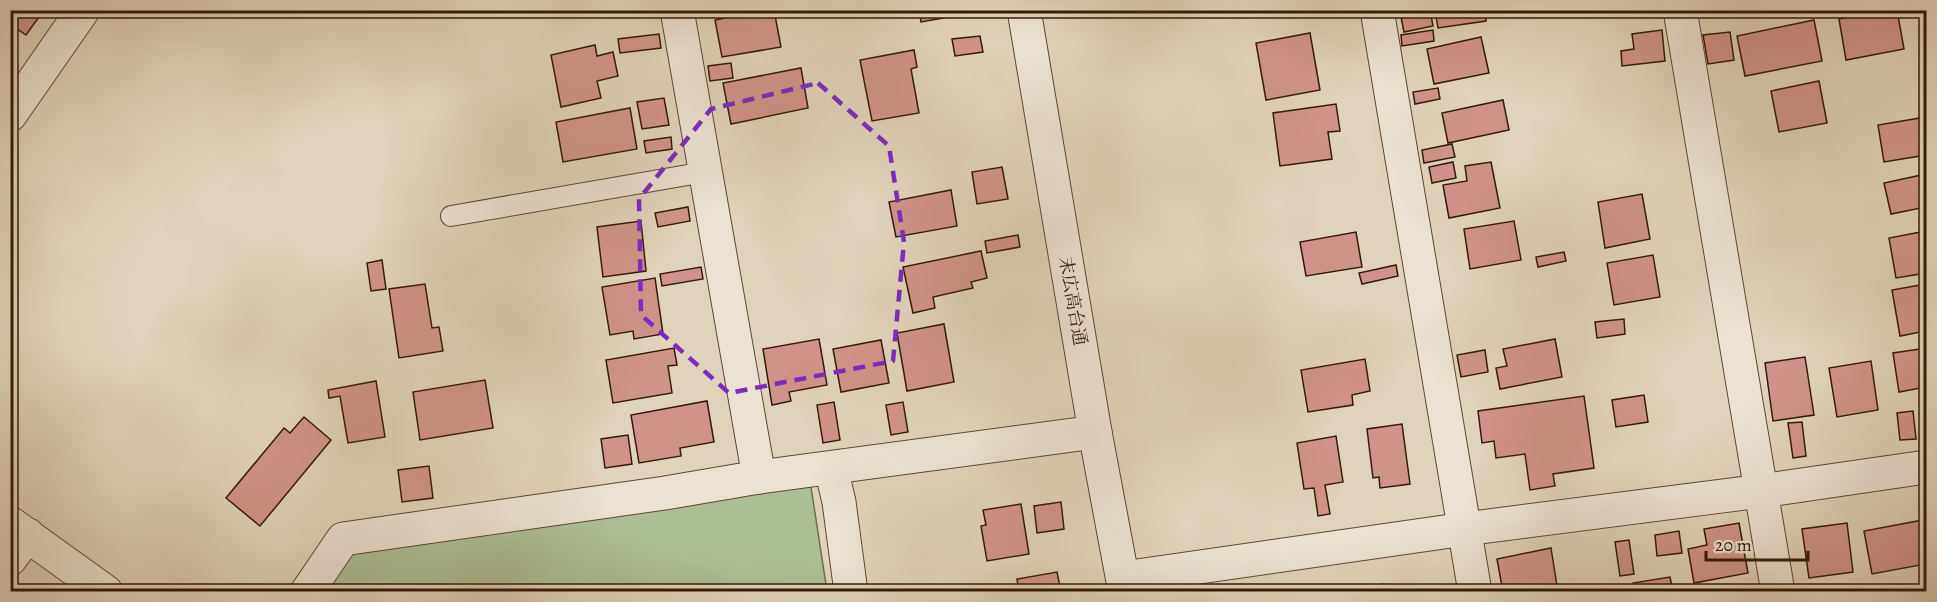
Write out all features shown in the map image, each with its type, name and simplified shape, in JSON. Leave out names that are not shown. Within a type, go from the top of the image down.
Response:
[{"type":"street","points":[[10,115],[83,10]]},
{"type":"street","points":[[677,10],[759,477]]},
{"type":"street","name":"末広高台通","points":[[1024,10],[1095,432],[1124,585]]},
{"type":"street","points":[[1377,10],[1475,591]]},
{"type":"street","points":[[1680,10],[1778,591]]},
{"type":"street","points":[[307,591],[343,538],[665,493],[759,477],[1095,432]]},
{"type":"street","points":[[1124,585],[1465,529],[1926,467]]},
{"type":"street","points":[[831,468],[839,502],[852,591]]},
{"type":"street","points":[[16,539],[106,591]]},
{"type":"lane","points":[[451,216],[705,172]]},
{"type":"highlighted area","points":[[818,83],[889,146],[904,242],[893,361],[729,393],[641,315],[639,199],[711,109]]},
{"type":"green space","points":[[809,474],[827,591],[323,592],[359,538]]},
{"type":"building","points":[[10,10],[44,10],[26,35],[10,24]]},
{"type":"building","points":[[774,10],[781,47],[722,57],[715,20]]},
{"type":"building","points":[[919,10],[971,10],[971,13],[921,22]]},
{"type":"building","points":[[1430,10],[1433,26],[1404,32],[1400,12]]},
{"type":"building","points":[[1435,10],[1485,10],[1486,21],[1438,28]]},
{"type":"building","points":[[1882,10],[1897,10],[1904,49],[1846,60],[1839,19]]},
{"type":"building","points":[[1814,20],[1822,61],[1745,76],[1737,36]]},
{"type":"building","points":[[1433,30],[1434,41],[1402,46],[1401,35]]},
{"type":"building","points":[[1662,30],[1665,61],[1622,66],[1621,51],[1634,49],[1632,34]]},
{"type":"building","points":[[1730,32],[1734,60],[1708,64],[1703,35]]},
{"type":"building","points":[[1310,33],[1320,90],[1266,100],[1256,43]]},
{"type":"building","points":[[659,34],[661,48],[620,53],[618,39]]},
{"type":"building","points":[[980,36],[983,52],[955,56],[952,39]]},
{"type":"building","points":[[1481,37],[1489,73],[1434,84],[1427,49]]},
{"type":"building","points":[[595,45],[597,56],[613,52],[618,76],[597,81],[601,98],[561,107],[551,55]]},
{"type":"building","points":[[914,50],[917,67],[911,69],[919,113],[872,121],[860,60]]},
{"type":"building","points":[[731,63],[733,78],[710,81],[708,66]]},
{"type":"building","points":[[801,68],[808,108],[731,124],[723,83]]},
{"type":"building","points":[[1819,81],[1827,123],[1779,132],[1771,91]]},
{"type":"building","points":[[1438,88],[1440,99],[1415,104],[1413,92]]},
{"type":"building","points":[[664,98],[669,125],[642,129],[637,102]]},
{"type":"building","points":[[1503,100],[1509,130],[1448,143],[1442,113]]},
{"type":"building","points":[[1336,104],[1340,131],[1328,132],[1332,159],[1280,166],[1273,113]]},
{"type":"building","points":[[630,108],[637,149],[563,162],[556,122]]},
{"type":"building","points":[[1926,117],[1926,155],[1884,162],[1878,125]]},
{"type":"building","points":[[671,137],[672,149],[646,153],[644,141]]},
{"type":"building","points":[[1452,144],[1455,157],[1424,163],[1422,150]]},
{"type":"building","points":[[1453,162],[1456,178],[1432,183],[1429,167]]},
{"type":"building","points":[[1491,162],[1500,208],[1449,218],[1443,185],[1467,181],[1465,166]]},
{"type":"building","points":[[1002,167],[1008,199],[977,204],[972,172]]},
{"type":"building","points":[[1926,174],[1926,207],[1891,214],[1884,183]]},
{"type":"building","points":[[951,190],[957,226],[896,237],[889,202]]},
{"type":"building","points":[[1642,194],[1650,239],[1605,248],[1598,202]]},
{"type":"building","points":[[688,207],[690,221],[658,227],[655,213]]},
{"type":"building","points":[[641,221],[646,271],[603,277],[597,227]]},
{"type":"building","points":[[1514,221],[1521,260],[1470,269],[1464,229]]},
{"type":"building","points":[[1926,231],[1926,273],[1896,278],[1889,238]]},
{"type":"building","points":[[1356,232],[1362,267],[1306,276],[1300,242]]},
{"type":"building","points":[[1018,235],[1020,247],[987,253],[985,241]]},
{"type":"building","points":[[981,251],[987,278],[971,282],[973,288],[933,297],[935,308],[913,313],[903,267]]},
{"type":"building","points":[[1564,252],[1566,261],[1538,267],[1536,257]]},
{"type":"building","points":[[1653,255],[1660,297],[1614,305],[1607,263]]},
{"type":"building","points":[[382,260],[386,289],[371,291],[367,263]]},
{"type":"building","points":[[1396,265],[1398,276],[1362,284],[1359,273]]},
{"type":"building","points":[[701,267],[703,279],[662,286],[660,274]]},
{"type":"building","points":[[655,278],[663,334],[634,339],[633,331],[610,335],[602,287]]},
{"type":"building","points":[[425,284],[432,328],[439,327],[443,351],[399,358],[389,289]]},
{"type":"building","points":[[1926,284],[1926,331],[1900,336],[1892,290]]},
{"type":"building","points":[[1624,319],[1625,334],[1597,338],[1595,322]]},
{"type":"building","points":[[944,324],[954,382],[907,391],[897,333]]},
{"type":"building","points":[[819,339],[827,385],[789,392],[791,401],[772,405],[763,349]]},
{"type":"building","points":[[1555,339],[1562,377],[1500,389],[1496,368],[1507,366],[1503,349]]},
{"type":"building","points":[[881,340],[889,383],[841,392],[833,349]]},
{"type":"building","points":[[674,348],[677,365],[668,366],[672,393],[613,403],[606,360]]},
{"type":"building","points":[[1926,348],[1926,387],[1899,392],[1893,353]]},
{"type":"building","points":[[1485,350],[1488,372],[1461,377],[1457,355]]},
{"type":"building","points":[[1805,357],[1814,415],[1773,421],[1765,363]]},
{"type":"building","points":[[1365,359],[1370,391],[1352,395],[1353,405],[1308,412],[1301,370]]},
{"type":"building","points":[[1871,361],[1878,410],[1837,417],[1829,368]]},
{"type":"building","points":[[485,380],[493,428],[420,440],[413,392]]},
{"type":"building","points":[[376,381],[385,437],[348,443],[340,396],[329,398],[328,390]]},
{"type":"building","points":[[1644,395],[1648,422],[1616,427],[1612,400]]},
{"type":"building","points":[[1584,396],[1594,468],[1553,474],[1555,486],[1530,490],[1525,454],[1496,458],[1494,441],[1482,443],[1478,411]]},
{"type":"building","points":[[707,401],[714,442],[680,448],[681,456],[639,463],[631,415]]},
{"type":"building","points":[[834,402],[840,440],[823,443],[817,405]]},
{"type":"building","points":[[903,402],[908,432],[891,435],[886,405]]},
{"type":"building","points":[[1913,411],[1916,439],[1900,440],[1897,413]]},
{"type":"building","points":[[304,417],[331,440],[260,526],[226,498],[284,428],[290,433]]},
{"type":"building","points":[[1802,422],[1806,456],[1793,458],[1788,423]]},
{"type":"building","points":[[1402,424],[1410,484],[1380,488],[1379,477],[1373,478],[1367,429]]},
{"type":"building","points":[[628,435],[632,464],[605,468],[601,439]]},
{"type":"building","points":[[1336,436],[1343,482],[1325,485],[1330,514],[1318,516],[1314,488],[1304,489],[1297,443]]},
{"type":"building","points":[[429,466],[433,498],[402,502],[398,470]]},
{"type":"building","points":[[1061,502],[1064,529],[1037,533],[1034,506]]},
{"type":"building","points":[[1021,504],[1029,554],[987,561],[981,526],[986,525],[983,510]]},
{"type":"building","points":[[1923,520],[1926,564],[1872,574],[1864,531]]},
{"type":"building","points":[[1739,523],[1748,573],[1694,583],[1688,549],[1707,545],[1704,529]]},
{"type":"building","points":[[1847,523],[1853,572],[1809,578],[1802,529]]},
{"type":"building","points":[[1679,531],[1682,553],[1657,556],[1655,535]]},
{"type":"building","points":[[1629,540],[1634,574],[1620,576],[1615,542]]},
{"type":"building","points":[[1551,548],[1558,592],[1503,592],[1497,559]]},
{"type":"building","points":[[1057,572],[1061,592],[1019,592],[1017,579]]},
{"type":"building","points":[[1670,577],[1673,592],[1635,592],[1633,583]]},
{"type":"building","points":[[1384,584],[1386,592],[1338,592]]}]
